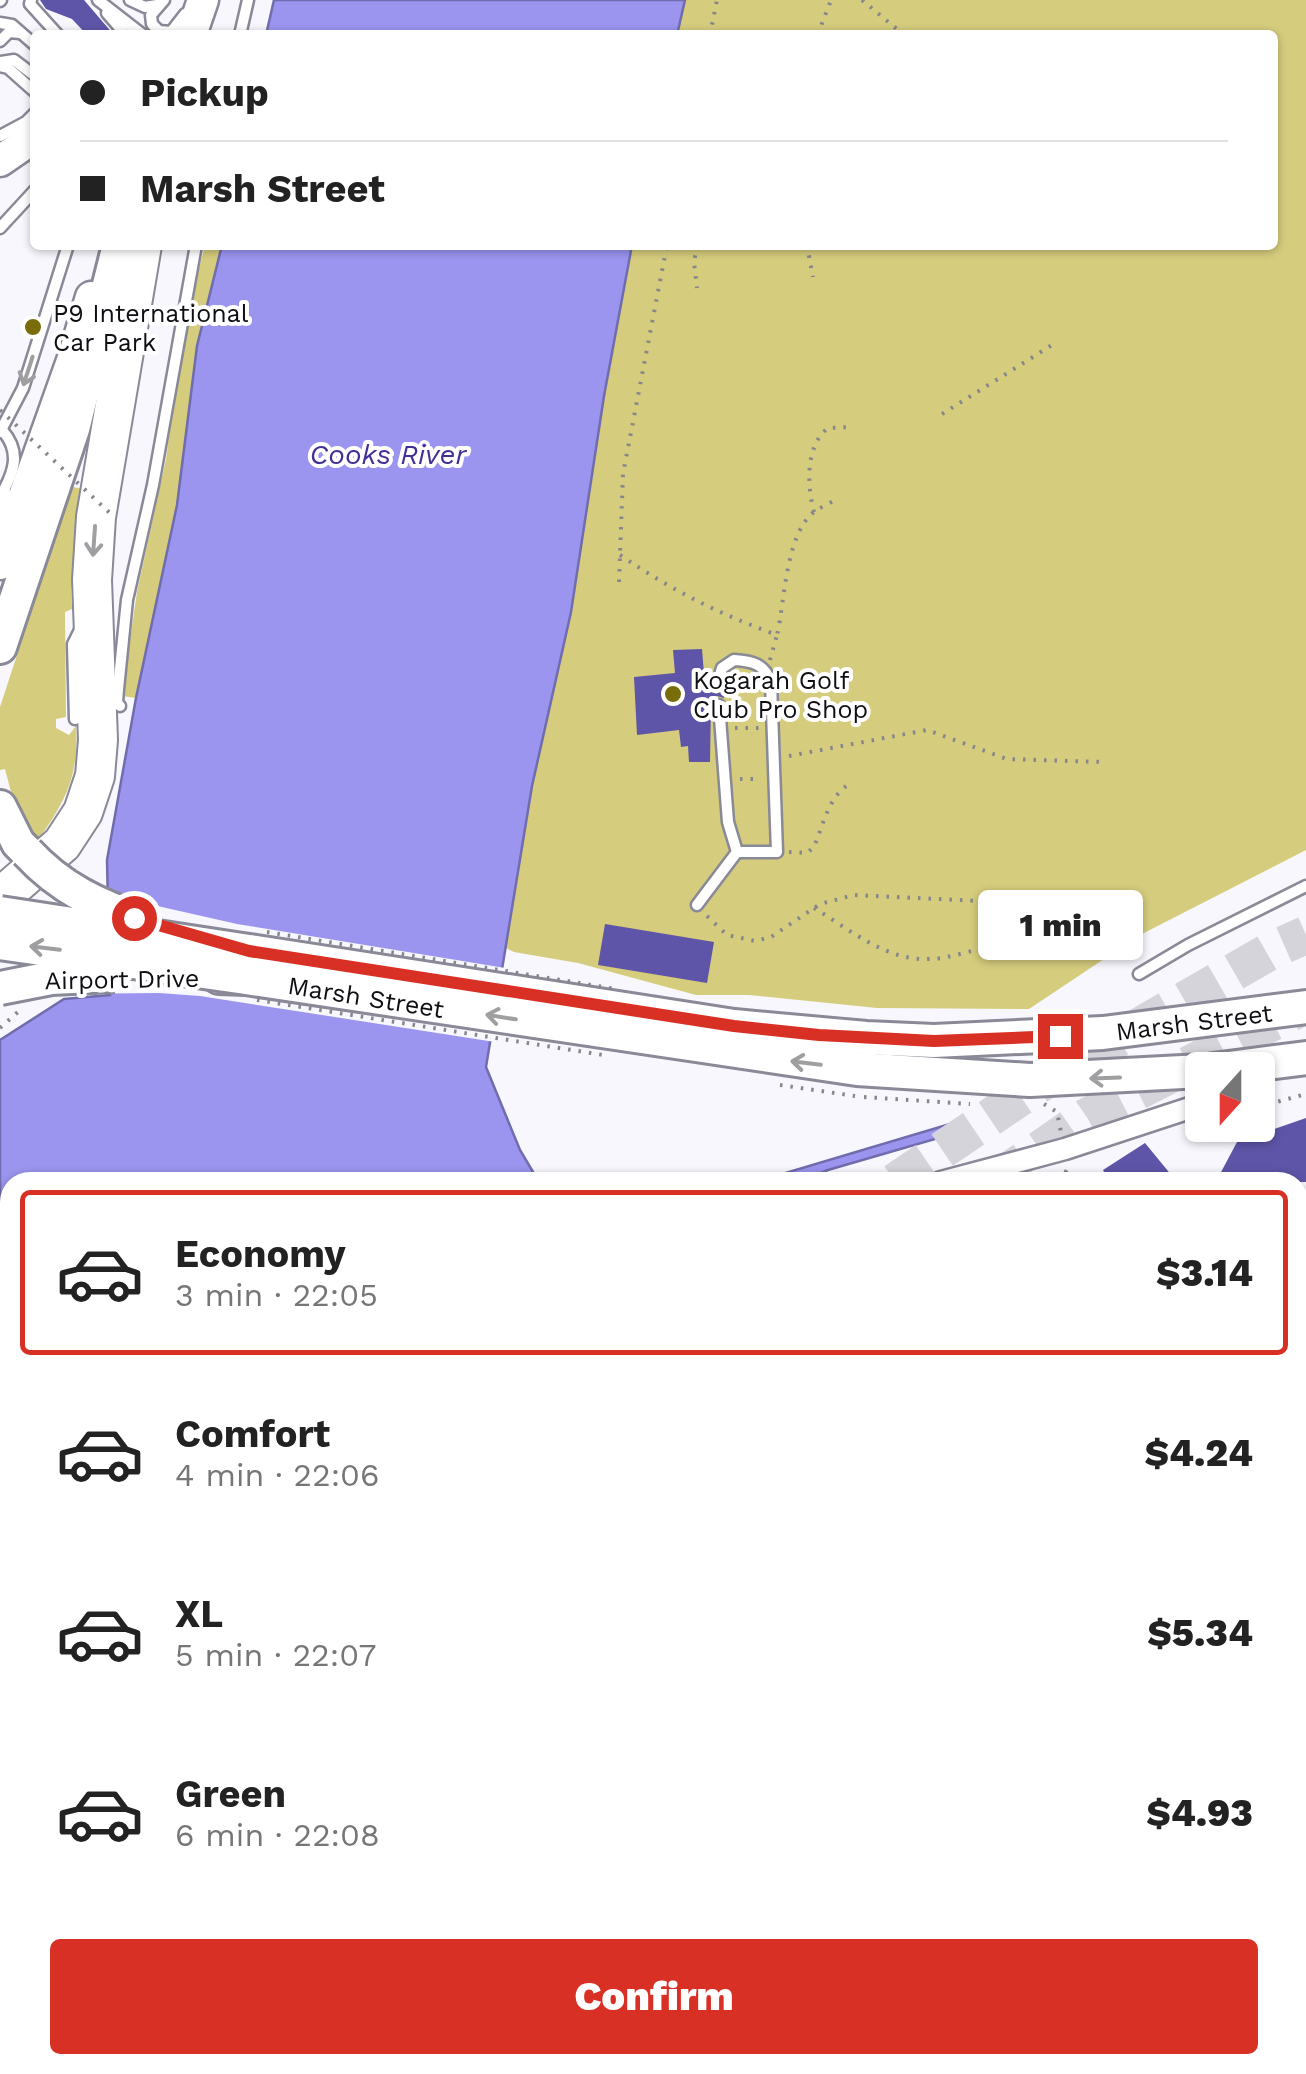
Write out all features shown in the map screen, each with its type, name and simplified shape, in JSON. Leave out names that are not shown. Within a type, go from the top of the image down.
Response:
[{"type":"highway","points":[[0,898],[62,844],[90,795],[98,758],[92,607],[96,517],[141,250]]},
{"type":"main road","points":[[0,647],[73,428],[117,250]]},
{"type":"main road","points":[[32,550],[85,430],[131,250]]},
{"type":"main road","points":[[0,807],[18,842],[60,883],[104,908],[253,965]]},
{"type":"main road","name":"Airport Drive","points":[[0,914],[253,965]]},
{"type":"main road","points":[[0,943],[253,965]]},
{"type":"main road","name":"Airport Drive","points":[[0,988],[80,976],[166,974],[253,965]]},
{"type":"main road","name":"Marsh Street","points":[[253,965],[605,1020],[801,1063],[964,1078],[1046,1080],[1185,1072]]},
{"type":"main road","name":"Marsh Street","points":[[605,1020],[934,1041],[1102,1033],[1306,1006]]},
{"type":"main road","name":"Marsh Street","points":[[1275,1063],[1306,1060]]},
{"type":"street","points":[[0,161],[30,140]]},
{"type":"street","points":[[0,564],[73,358],[104,250]]},
{"type":"street","name":"Marsh Street","points":[[1275,1074],[1306,1060]]},
{"type":"street","points":[[979,1172],[1066,1149],[1185,1110]]},
{"type":"lane","points":[[96,0],[122,30]]},
{"type":"lane","points":[[96,0],[136,30]]},
{"type":"lane","points":[[130,0],[146,7],[161,2]]},
{"type":"lane","points":[[241,30],[248,0]]},
{"type":"lane","points":[[26,1],[53,30]]},
{"type":"lane","points":[[159,30],[154,28],[151,15],[161,2]]},
{"type":"lane","points":[[0,15],[11,27],[0,41]]},
{"type":"lane","points":[[0,64],[14,60],[30,72]]},
{"type":"lane","points":[[0,64],[30,88]]},
{"type":"lane","points":[[0,136],[30,118]]},
{"type":"lane","points":[[0,228],[30,195]]},
{"type":"lane","points":[[0,516],[3,491],[16,458],[13,445],[1,431],[23,388],[66,250]]},
{"type":"lane","points":[[120,706],[118,690],[128,600],[195,250]]},
{"type":"lane","points":[[74,720],[72,644],[92,607]]},
{"type":"lane","points":[[717,685],[722,668],[734,660],[746,660],[766,670],[771,682],[777,852],[737,852]]},
{"type":"lane","points":[[718,705],[728,822],[737,852]]},
{"type":"lane","points":[[697,905],[737,852]]},
{"type":"lane","points":[[1139,974],[1306,886]]},
{"type":"path","points":[[711,30],[717,0]]},
{"type":"path","points":[[821,30],[831,0]]},
{"type":"path","points":[[862,0],[898,30]]},
{"type":"path","points":[[619,582],[623,474],[666,250]]},
{"type":"path","points":[[696,250],[697,288]]},
{"type":"path","points":[[808,250],[812,277]]},
{"type":"path","points":[[942,414],[1052,345]]},
{"type":"path","points":[[0,410],[113,516]]},
{"type":"path","points":[[814,512],[808,492],[816,440],[828,428],[851,426]]},
{"type":"path","points":[[766,670],[777,636],[785,569],[814,512],[835,500]]},
{"type":"path","points":[[620,555],[674,592],[777,636]]},
{"type":"path","points":[[720,729],[773,728]]},
{"type":"path","points":[[774,758],[927,730],[1007,760],[1103,762]]},
{"type":"path","points":[[725,779],[775,778]]},
{"type":"path","points":[[777,852],[807,853],[814,847],[836,797],[848,785]]},
{"type":"path","points":[[697,905],[727,934],[754,942],[771,938],[814,908],[854,894],[1021,902]]},
{"type":"path","points":[[814,908],[884,950],[906,957],[930,960],[983,948]]},
{"type":"path","points":[[253,965],[605,1020]]},
{"type":"path","points":[[253,965],[605,1020]]},
{"type":"path","points":[[1275,1102],[1306,1094]]},
{"type":"path","points":[[1044,1104],[1057,1112],[1062,1137]]},
{"type":"path","points":[[1065,1172],[1069,1162]]},
{"type":"shaded area","points":[[685,0],[1306,0],[1306,850],[1140,935],[1029,1009],[877,1008],[749,995],[696,995],[504,947],[532,786],[571,612],[631,250],[1278,250],[1278,30],[678,30]]},
{"type":"shaded area","points":[[204,250],[221,250],[197,346],[177,505],[136,698],[122,696],[137,592],[166,459],[183,331]]},
{"type":"shaded area","points":[[72,487],[86,489],[71,590],[72,609],[65,612],[66,717],[56,719],[56,728],[69,735],[76,726],[75,759],[63,800],[37,841],[11,792],[5,769],[0,770],[0,707]]},
{"type":"water","points":[[274,0],[685,0],[678,30],[267,30]]},
{"type":"water","name":"Cooks River","points":[[221,250],[631,250],[571,612],[532,786],[486,1067],[533,1172],[0,1172],[0,1040],[64,999],[110,995],[107,860],[177,505],[197,346]]},
{"type":"water","points":[[953,1123],[956,1133],[823,1172],[789,1172]]},
{"type":"pier","points":[[131,900],[237,924],[505,968],[495,1042],[200,996],[62,994],[105,990]]},
{"type":"building","points":[[40,0],[84,0],[110,30],[82,30],[72,19],[46,9]]},
{"type":"building","points":[[702,649],[705,686],[716,694],[724,690],[724,698],[717,696],[711,702],[710,762],[689,762],[688,746],[681,747],[679,730],[637,735],[634,677],[675,673],[673,650]]},
{"type":"building","points":[[605,924],[714,942],[707,983],[598,965]]},
{"type":"building","points":[[1306,1118],[1306,1172],[1221,1172],[1237,1142],[1275,1142],[1275,1129]]},
{"type":"building","points":[[1145,1143],[1169,1172],[1104,1172]]},
{"type":"tunnel","points":[[910,1172],[1041,1083],[1274,949],[1306,935]]},
{"type":"tunnel","points":[[1007,1172],[1087,1117],[1304,1006]]},
{"type":"place","name":"P9 International Car Park","points":[[33,327]]},
{"type":"place","name":"Kogarah Golf Club Pro Shop","points":[[673,694]]},
{"type":"route","points":[[134,918],[249,951],[734,1026],[934,1041],[1060,1036]]}]
